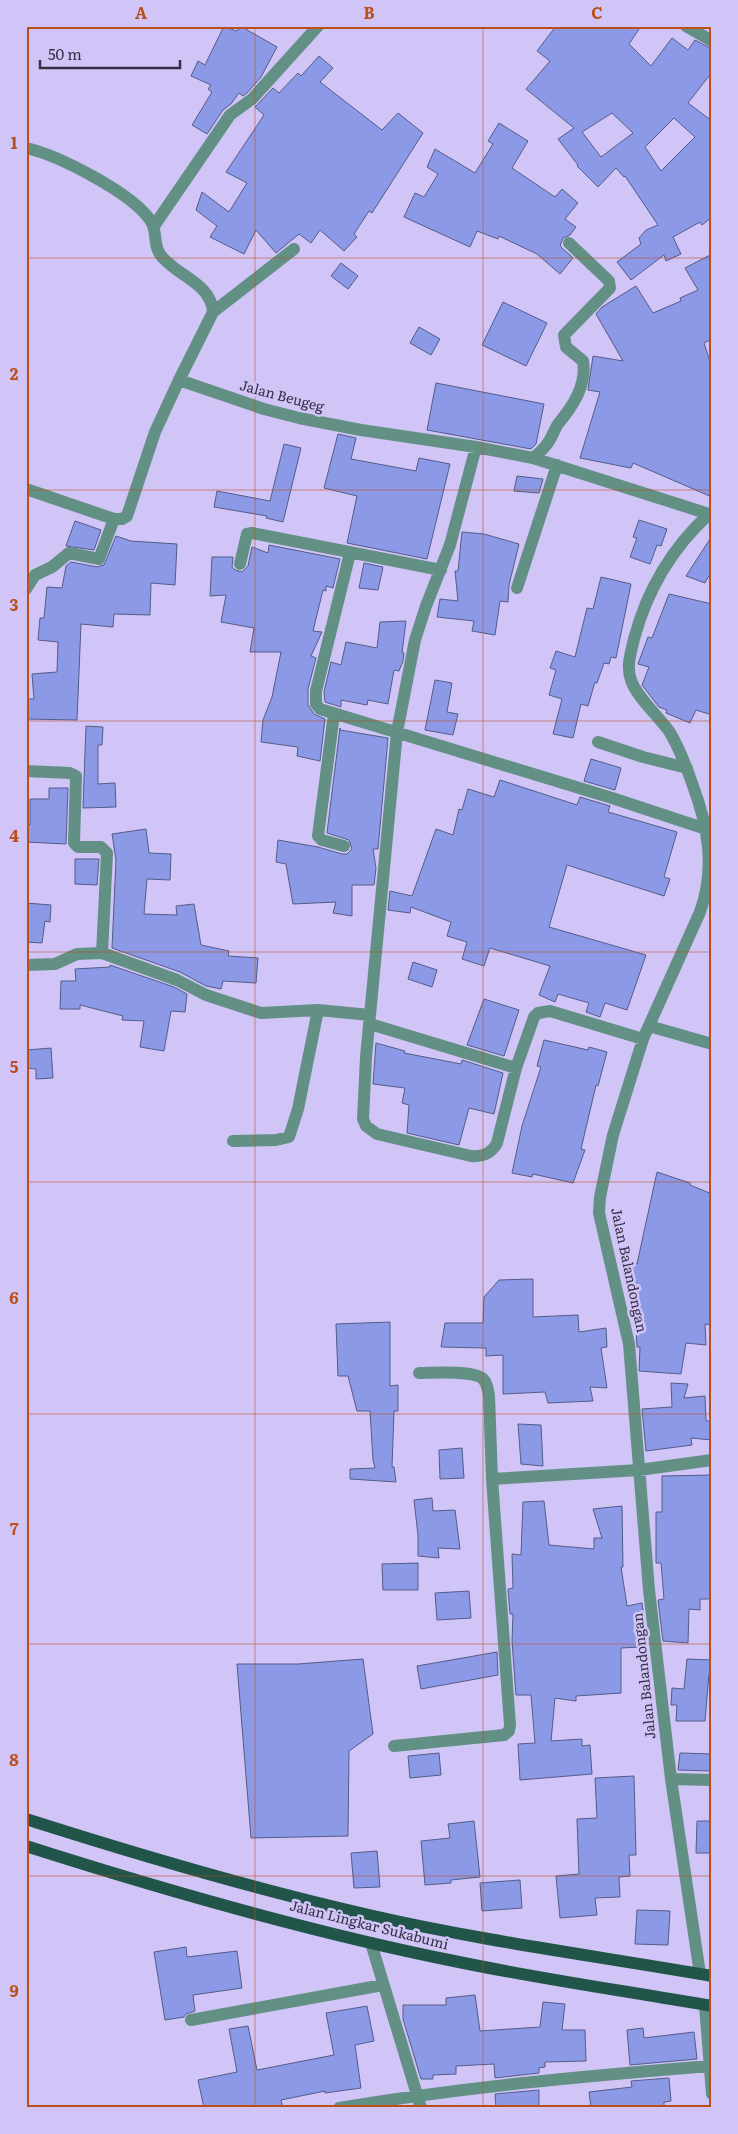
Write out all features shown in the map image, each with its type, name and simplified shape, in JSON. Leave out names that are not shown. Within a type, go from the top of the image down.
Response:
[{"type":"main road","name":"Jalan Lingkar Sukabumi","points":[[26,1819],[137,1855],[370,1916],[571,1954],[706,1975]]},
{"type":"main road","name":"Jalan Lingkar Sukabumi","points":[[26,1846],[136,1881],[371,1943],[454,1961],[708,2006]]},
{"type":"street","points":[[154,226],[230,115],[252,99],[318,26]]},
{"type":"street","points":[[686,26],[712,41]]},
{"type":"street","points":[[26,148],[66,163],[138,206],[154,226],[155,246],[163,258],[203,288],[212,304],[213,312]]},
{"type":"street","points":[[533,458],[547,444],[557,425],[566,416],[576,400],[581,387],[583,360],[566,347],[564,335],[610,288],[609,281],[569,244]]},
{"type":"street","points":[[26,489],[114,519],[122,519],[126,516],[155,432],[213,312],[294,249]]},
{"type":"street","name":"Jalan Beugeg","points":[[179,380],[264,409],[299,418],[533,458],[710,514]]},
{"type":"street","points":[[476,447],[458,518],[415,640],[397,732],[370,1019],[363,1119],[366,1126],[377,1134],[471,1156],[486,1155],[494,1150],[497,1143],[516,1068],[534,1017],[538,1013],[550,1011],[644,1039]]},
{"type":"street","points":[[517,588],[557,465]]},
{"type":"street","name":"Jalan Balandongan","points":[[706,1975],[671,1779],[649,1590],[629,1344],[599,1213],[600,1197],[613,1135],[644,1039],[686,946],[705,898],[709,876],[709,849],[703,813],[687,768],[672,737],[658,715],[638,694],[630,679],[629,664],[641,616],[650,592],[685,538],[710,514]]},
{"type":"street","points":[[26,589],[35,575],[52,567],[69,553],[99,559],[114,519]]},
{"type":"street","points":[[240,564],[246,536],[252,533],[441,570]]},
{"type":"street","points":[[350,553],[315,697],[316,704],[320,709],[706,829]]},
{"type":"street","points":[[334,714],[318,836],[322,840],[344,846]]},
{"type":"street","points":[[598,742],[643,757],[687,768]]},
{"type":"street","points":[[26,771],[70,773],[76,776],[74,843],[78,846],[101,847],[107,853],[102,953]]},
{"type":"street","points":[[26,965],[54,964],[77,954],[102,953],[177,980],[206,995],[260,1013],[318,1010],[370,1019],[516,1068]]},
{"type":"street","points":[[233,1141],[276,1140],[289,1137],[298,1109],[318,1010]]},
{"type":"street","points":[[649,1026],[712,1044]]},
{"type":"street","points":[[394,1746],[504,1735],[509,1731],[510,1725],[487,1385],[482,1378],[472,1375],[419,1373]]},
{"type":"street","points":[[492,1479],[639,1470],[712,1460]]},
{"type":"street","points":[[671,1779],[712,1780]]},
{"type":"street","points":[[371,1943],[421,2108]]},
{"type":"street","points":[[191,2020],[384,1985]]},
{"type":"street","points":[[708,2006],[712,2094]]},
{"type":"street","points":[[339,2108],[417,2095],[558,2078],[710,2066]]},
{"type":"building","points":[[224,26],[236,31],[242,27],[277,47],[261,77],[243,96],[239,93],[231,104],[223,110],[207,134],[192,125],[212,92],[208,89],[211,85],[191,76],[198,61],[205,65]]},
{"type":"building","points":[[556,26],[641,26],[629,44],[651,66],[672,38],[688,50],[695,40],[712,49],[712,72],[688,103],[712,121],[712,217],[702,225],[700,222],[673,237],[681,254],[666,261],[664,255],[631,280],[617,262],[641,244],[639,238],[646,230],[658,225],[625,176],[616,168],[598,187],[577,166],[558,139],[574,128],[526,89],[550,61],[537,51]],"holes":[[[612,113],[633,133],[601,157],[582,132]],[[674,118],[695,137],[661,171],[645,147]]]},
{"type":"building","points":[[319,56],[333,68],[320,82],[382,130],[398,113],[423,133],[372,213],[369,211],[354,234],[357,237],[344,251],[320,230],[311,243],[299,234],[276,253],[256,230],[244,254],[210,237],[217,226],[196,210],[202,192],[229,212],[247,183],[226,172],[264,115],[255,107],[273,88],[279,93],[298,73],[301,76]]},
{"type":"building","points":[[499,123],[528,141],[512,168],[555,197],[562,189],[578,203],[565,219],[576,227],[570,235],[563,238],[560,246],[573,258],[560,274],[537,254],[499,236],[498,239],[477,231],[470,247],[404,217],[415,193],[424,197],[438,174],[427,167],[435,149],[475,173],[493,144],[488,141]]},
{"type":"building","points":[[712,254],[712,339],[704,343],[712,368],[712,497],[633,463],[631,468],[580,458],[600,392],[588,390],[593,356],[623,361],[596,314],[602,307],[636,286],[653,313],[681,301],[680,298],[698,290],[685,268]]},
{"type":"building","points":[[341,263],[358,276],[348,289],[331,276]]},
{"type":"building","points":[[503,302],[547,323],[526,366],[482,345]]},
{"type":"building","points":[[419,327],[440,339],[431,355],[410,343]]},
{"type":"building","points":[[436,383],[544,404],[536,444],[531,449],[427,430]]},
{"type":"building","points":[[338,434],[356,438],[351,459],[416,471],[419,458],[450,464],[427,559],[347,543],[357,496],[324,488]]},
{"type":"building","points":[[284,444],[301,448],[283,522],[266,518],[267,516],[214,507],[217,491],[270,501]]},
{"type":"building","points":[[517,476],[543,479],[539,493],[514,491]]},
{"type":"building","points":[[639,520],[667,529],[661,546],[657,545],[650,564],[630,557],[637,538],[633,537]]},
{"type":"building","points":[[75,521],[101,530],[94,550],[66,546]]},
{"type":"building","points":[[462,532],[484,534],[519,544],[509,585],[508,602],[500,601],[495,635],[472,631],[474,621],[437,617],[440,599],[458,601],[455,571],[458,571]]},
{"type":"building","points":[[116,536],[131,541],[177,544],[175,585],[151,583],[150,615],[114,614],[113,627],[81,624],[77,720],[26,719],[26,699],[34,699],[32,674],[57,672],[58,642],[38,640],[40,618],[44,618],[47,587],[62,588],[66,566],[71,562],[97,567],[104,565]]},
{"type":"building","points":[[712,536],[712,570],[705,583],[686,576]]},
{"type":"building","points":[[269,545],[340,559],[333,588],[326,586],[326,591],[323,590],[313,631],[322,632],[311,656],[316,658],[308,689],[308,705],[314,714],[325,719],[320,761],[297,756],[298,747],[261,742],[263,720],[272,697],[281,652],[250,652],[254,628],[221,622],[226,595],[210,596],[212,557],[233,557],[232,567],[242,572],[248,566],[252,547],[268,553]]},
{"type":"building","points":[[364,563],[383,567],[378,590],[359,588]]},
{"type":"building","points":[[601,577],[631,584],[616,658],[611,657],[609,664],[604,663],[597,683],[595,682],[588,706],[581,704],[573,738],[553,734],[562,699],[549,695],[556,670],[550,668],[556,651],[575,657],[587,608],[593,609]]},
{"type":"building","points":[[669,594],[712,604],[712,715],[696,710],[690,723],[666,713],[667,710],[659,707],[642,685],[649,667],[638,664],[648,637],[652,638]]},
{"type":"building","points":[[406,621],[402,653],[404,653],[403,661],[399,671],[394,670],[388,704],[368,700],[367,705],[341,700],[341,707],[325,702],[324,692],[331,662],[341,665],[346,642],[377,648],[380,622]]},
{"type":"building","points":[[435,680],[452,683],[447,712],[458,714],[453,735],[425,730]]},
{"type":"building","points":[[86,726],[103,727],[102,745],[98,745],[98,784],[115,783],[116,807],[83,808]]},
{"type":"building","points":[[340,728],[340,730],[388,738],[378,849],[373,849],[376,868],[374,885],[352,885],[352,916],[333,913],[336,902],[293,904],[286,864],[276,862],[278,840],[318,847],[342,854],[347,854],[352,849],[349,840],[327,833]]},
{"type":"building","points":[[591,759],[621,768],[615,790],[584,781]]},
{"type":"building","points":[[500,780],[577,805],[580,797],[610,806],[608,812],[677,832],[664,877],[670,879],[664,896],[567,865],[549,927],[646,955],[627,1010],[605,1003],[600,1017],[586,1012],[589,1003],[558,994],[555,1002],[539,995],[550,966],[490,948],[484,966],[462,959],[467,942],[447,936],[451,922],[411,907],[410,913],[388,910],[390,891],[412,896],[436,829],[453,835],[459,809],[462,810],[468,789],[494,797]]},
{"type":"building","points":[[49,788],[68,788],[66,844],[26,842],[26,824],[30,825],[30,799],[49,799]]},
{"type":"building","points":[[146,829],[149,853],[171,854],[170,880],[147,879],[144,914],[177,915],[176,906],[194,904],[201,945],[229,951],[228,956],[258,958],[256,983],[223,981],[221,989],[206,986],[180,972],[112,948],[116,860],[112,834]]},
{"type":"building","points":[[75,859],[99,859],[97,885],[75,884]]},
{"type":"building","points":[[26,903],[51,905],[50,922],[45,921],[42,943],[26,942]]},
{"type":"building","points":[[413,962],[437,970],[432,987],[408,979]]},
{"type":"building","points":[[110,965],[174,987],[187,994],[185,1012],[171,1011],[164,1051],[140,1047],[144,1021],[122,1020],[123,1016],[80,1005],[80,1009],[60,1009],[61,981],[76,981],[75,969],[110,967]]},
{"type":"building","points":[[484,999],[519,1010],[504,1056],[467,1045]]},
{"type":"building","points":[[544,1040],[588,1050],[589,1047],[607,1052],[598,1086],[596,1085],[581,1149],[585,1150],[573,1183],[533,1174],[532,1177],[512,1173],[522,1126],[541,1067],[537,1066]]},
{"type":"building","points":[[376,1043],[405,1051],[404,1053],[461,1064],[462,1060],[503,1073],[494,1114],[469,1108],[459,1145],[407,1133],[409,1105],[402,1103],[405,1088],[373,1084]]},
{"type":"building","points":[[51,1048],[53,1078],[36,1079],[36,1069],[26,1068],[26,1050]]},
{"type":"building","points":[[657,1172],[690,1183],[690,1185],[712,1194],[712,1325],[705,1324],[706,1345],[686,1343],[681,1374],[639,1371],[640,1347],[637,1347],[636,1330],[637,1292],[631,1292],[626,1261],[637,1264]]},
{"type":"building","points":[[533,1279],[533,1317],[578,1315],[579,1332],[606,1328],[607,1347],[601,1348],[607,1388],[590,1387],[593,1401],[548,1403],[545,1392],[503,1394],[503,1355],[486,1356],[486,1348],[441,1347],[445,1323],[483,1323],[484,1297],[499,1280]]},
{"type":"building","points":[[390,1322],[390,1386],[398,1385],[398,1411],[394,1411],[392,1467],[394,1467],[396,1482],[350,1479],[350,1469],[375,1468],[370,1411],[357,1411],[348,1376],[338,1376],[336,1324]]},
{"type":"building","points":[[671,1383],[688,1384],[684,1398],[705,1396],[706,1421],[712,1421],[712,1440],[691,1438],[692,1445],[646,1451],[642,1409],[672,1407]]},
{"type":"building","points":[[518,1424],[541,1425],[543,1466],[521,1464]]},
{"type":"building","points":[[462,1448],[464,1478],[440,1479],[439,1450]]},
{"type":"building","points":[[712,1475],[712,1599],[700,1599],[700,1610],[689,1609],[688,1643],[663,1641],[658,1600],[664,1599],[661,1563],[656,1563],[656,1512],[662,1512],[662,1476]]},
{"type":"building","points":[[432,1498],[433,1511],[455,1510],[460,1549],[438,1548],[439,1558],[418,1556],[414,1500]]},
{"type":"building","points":[[544,1501],[549,1545],[594,1549],[594,1538],[602,1538],[593,1509],[622,1506],[623,1567],[621,1567],[627,1606],[642,1603],[647,1639],[640,1639],[641,1647],[621,1648],[621,1693],[576,1696],[576,1701],[555,1698],[551,1741],[582,1739],[582,1746],[590,1745],[592,1774],[520,1780],[518,1744],[535,1743],[531,1695],[516,1695],[512,1641],[513,1614],[510,1614],[508,1589],[513,1588],[512,1554],[521,1555],[523,1502]]},
{"type":"building","points":[[418,1563],[418,1590],[383,1590],[382,1564]]},
{"type":"building","points":[[469,1591],[471,1618],[437,1620],[435,1593]]},
{"type":"building","points":[[497,1652],[498,1675],[421,1689],[417,1666]]},
{"type":"building","points":[[363,1659],[373,1734],[349,1751],[348,1836],[251,1838],[237,1664],[298,1664]]},
{"type":"building","points":[[687,1659],[712,1660],[712,1675],[709,1674],[705,1721],[676,1721],[677,1705],[671,1705],[672,1688],[684,1689]]},
{"type":"building","points":[[439,1753],[441,1775],[410,1778],[408,1756]]},
{"type":"building","points":[[680,1753],[712,1754],[712,1771],[678,1770]]},
{"type":"building","points":[[634,1776],[636,1855],[629,1855],[630,1876],[619,1877],[620,1897],[595,1898],[597,1915],[560,1918],[556,1876],[579,1874],[577,1819],[597,1818],[595,1778]]},
{"type":"building","points":[[474,1821],[480,1877],[451,1880],[451,1883],[425,1885],[421,1841],[450,1838],[448,1824]]},
{"type":"building","points":[[697,1821],[712,1821],[712,1853],[696,1853]]},
{"type":"building","points":[[377,1851],[380,1887],[354,1888],[351,1853]]},
{"type":"building","points":[[520,1880],[522,1908],[482,1911],[480,1883]]},
{"type":"building","points":[[637,1910],[670,1911],[668,1945],[635,1944]]},
{"type":"building","points":[[186,1947],[187,1957],[237,1951],[242,1988],[193,1995],[195,2011],[186,2014],[184,2017],[165,2020],[154,1952]]},
{"type":"building","points":[[475,1995],[480,2031],[540,2027],[543,2002],[565,2004],[562,2030],[585,2030],[586,2061],[545,2062],[545,2067],[539,2068],[539,2073],[495,2078],[494,2064],[456,2066],[456,2074],[433,2075],[433,2079],[421,2079],[403,2019],[403,2005],[446,2005],[446,1998]]},
{"type":"building","points":[[367,2006],[374,2041],[355,2045],[361,2088],[325,2093],[325,2091],[281,2100],[283,2108],[204,2108],[198,2080],[237,2072],[229,2029],[248,2026],[257,2070],[334,2055],[326,2013]]},
{"type":"building","points":[[643,2028],[644,2038],[694,2032],[697,2059],[630,2065],[627,2030]]},
{"type":"building","points":[[669,2078],[671,2101],[664,2102],[664,2108],[591,2108],[589,2092],[632,2087],[631,2081]]},
{"type":"building","points":[[539,2090],[539,2108],[496,2108],[495,2094]]}]
